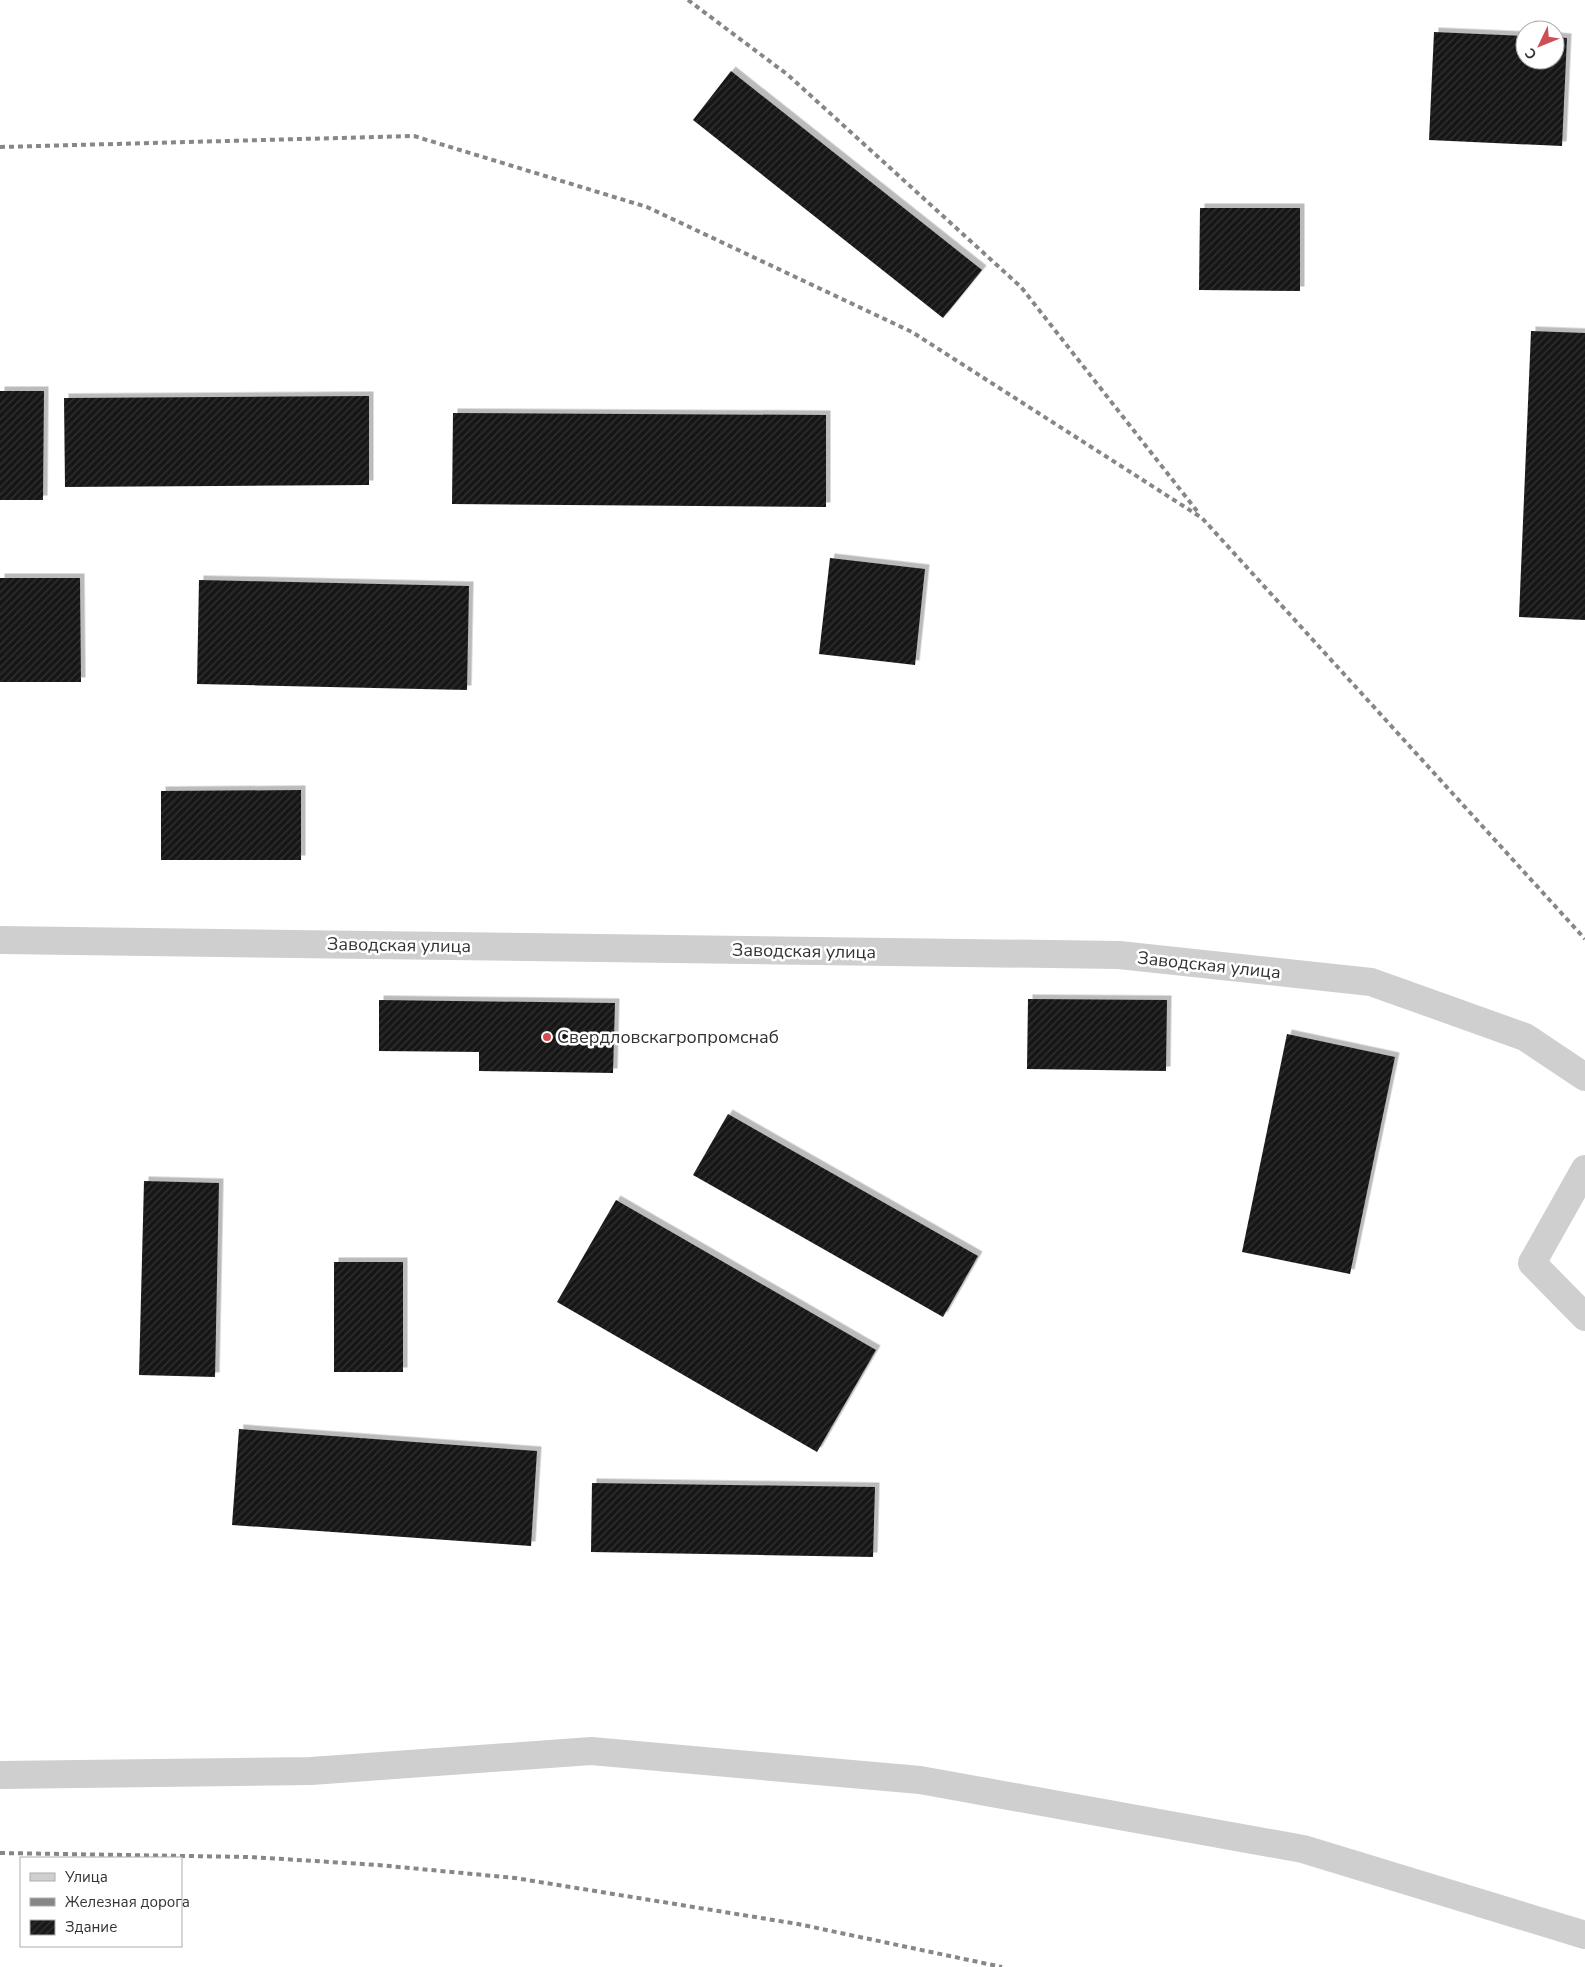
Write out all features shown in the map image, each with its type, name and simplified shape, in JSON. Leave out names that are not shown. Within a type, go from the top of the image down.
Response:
[{"type":"street","name":"Заводская улица","points":[[0,940],[1119,955],[1371,982],[1525,1037],[1585,1077]]},
{"type":"street","points":[[1585,1169],[1532,1263],[1585,1317]]},
{"type":"street","points":[[0,1776],[311,1772],[591,1751],[920,1780],[1303,1849],[1585,1934]]},
{"type":"building","points":[[1434,32],[1515,36],[1515,70],[1565,70],[1565,38],[1567,38],[1562,146],[1429,140]]},
{"type":"building","points":[[731,71],[982,270],[943,318],[693,120]]},
{"type":"building","points":[[1200,208],[1300,208],[1300,291],[1199,290]]},
{"type":"building","points":[[1531,331],[1585,333],[1585,620],[1519,617]]},
{"type":"building","points":[[0,391],[44,391],[43,500],[0,500]]},
{"type":"building","points":[[369,396],[369,485],[65,487],[64,398]]},
{"type":"building","points":[[453,413],[826,415],[826,507],[452,504]]},
{"type":"building","points":[[830,558],[925,569],[915,665],[819,654]]},
{"type":"building","points":[[0,578],[80,578],[81,682],[0,682]]},
{"type":"building","points":[[199,580],[469,586],[467,690],[197,684]]},
{"type":"building","points":[[301,790],[301,860],[161,860],[161,791]]},
{"type":"building","points":[[1028,999],[1167,1000],[1166,1071],[1027,1069]]},
{"type":"building","points":[[379,1000],[615,1003],[613,1073],[479,1071],[479,1052],[379,1051]]},
{"type":"building","points":[[1287,1034],[1395,1057],[1350,1274],[1242,1252]]},
{"type":"building","points":[[728,1114],[978,1256],[943,1317],[693,1175]]},
{"type":"building","points":[[144,1181],[219,1183],[215,1377],[139,1375]]},
{"type":"building","points":[[616,1200],[876,1350],[817,1452],[557,1302]]},
{"type":"building","points":[[334,1262],[403,1262],[403,1372],[334,1372]]},
{"type":"building","points":[[239,1429],[537,1451],[531,1546],[232,1525]]},
{"type":"building","points":[[592,1483],[875,1487],[873,1557],[591,1552]]},
{"type":"railway","points":[[688,0],[788,75],[1021,287],[1197,511]]},
{"type":"railway","points":[[0,147],[414,136],[647,207],[912,332],[1202,518],[1585,939]]},
{"type":"railway","points":[[0,1853],[250,1857],[378,1865],[515,1878],[798,1924],[1002,1967]]},
{"type":"place","name":"Свердловскагропромснаб","points":[[547,1037]]}]
